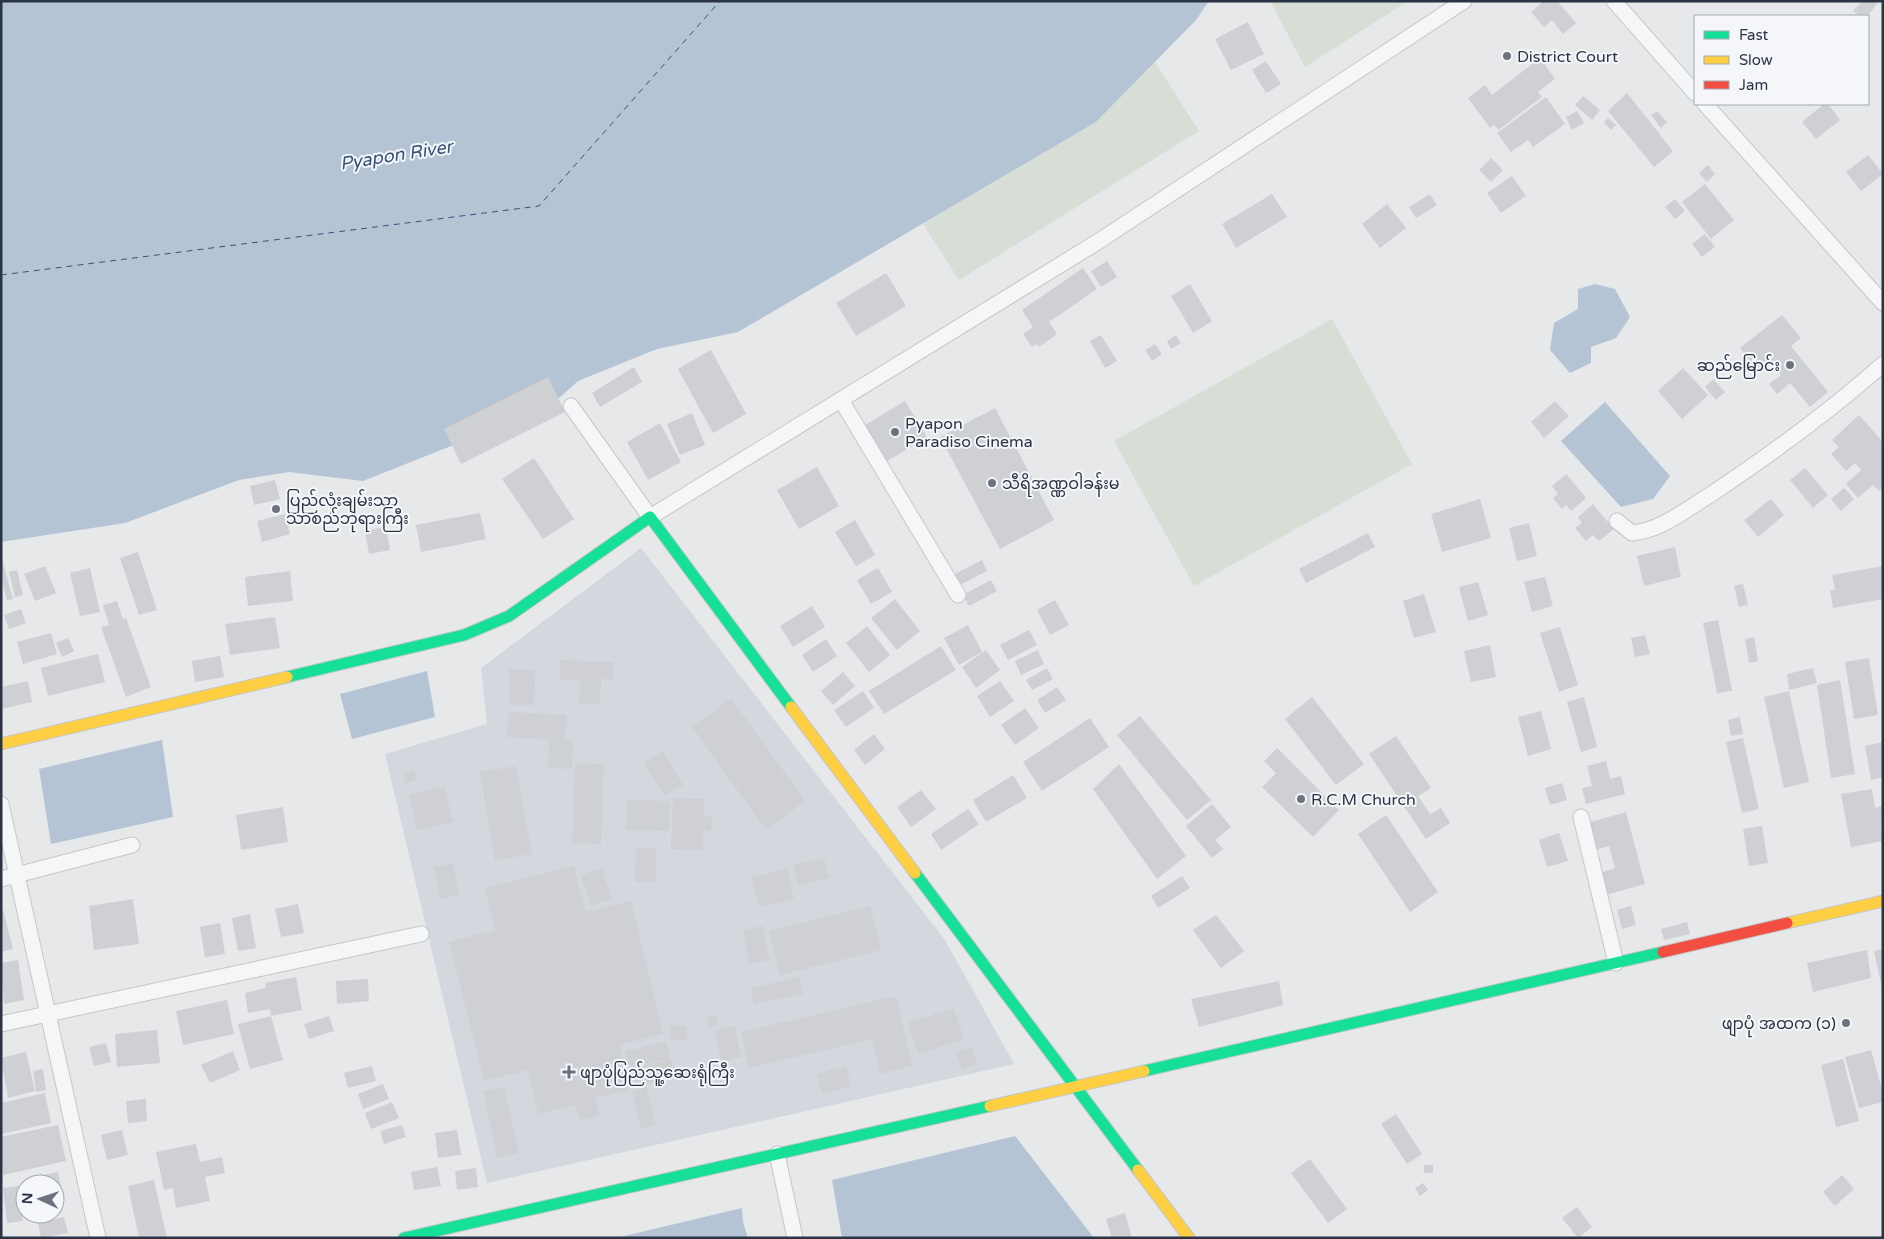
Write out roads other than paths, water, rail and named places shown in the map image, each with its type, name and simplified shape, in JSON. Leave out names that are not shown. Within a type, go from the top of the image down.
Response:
[{"type":"main road","points":[[1,744],[464,635],[508,616],[650,517],[1189,1238]]},
{"type":"main road","points":[[404,1238],[1076,1087],[1883,901]]},
{"type":"street","points":[[571,406],[650,517],[1099,241],[1464,1]]},
{"type":"street","points":[[1614,1],[1694,92]]},
{"type":"street","points":[[1706,105],[1883,304]]},
{"type":"street","points":[[1617,521],[1632,533],[1646,532],[1664,524],[1759,463],[1852,391],[1883,364]]},
{"type":"street","points":[[841,400],[958,595]]},
{"type":"street","points":[[1,804],[98,1238]]},
{"type":"street","points":[[1581,817],[1616,963]]},
{"type":"street","points":[[1,879],[132,845]]},
{"type":"street","points":[[1,1024],[421,934]]},
{"type":"street","points":[[777,1154],[795,1238]]},
{"type":"water","name":"Pyapon River","points":[[1,1],[1209,1],[1196,20],[1096,122],[738,332],[657,349],[578,381],[539,416],[494,429],[363,481],[289,472],[239,480],[125,523],[1,542]]},
{"type":"water","points":[[1595,284],[1615,289],[1630,317],[1616,338],[1591,347],[1591,363],[1570,373],[1550,350],[1554,323],[1578,309],[1578,289]]},
{"type":"water","points":[[1605,402],[1670,476],[1653,499],[1621,507],[1561,441]]},
{"type":"water","points":[[427,671],[435,717],[352,739],[340,694]]},
{"type":"water","points":[[162,740],[173,817],[51,844],[39,769]]},
{"type":"water","points":[[1015,1136],[1094,1238],[842,1238],[832,1180]]},
{"type":"water","points":[[742,1208],[743,1222],[748,1238],[616,1238]]},
{"type":"place","name":"District Court","points":[[1507,56]]},
{"type":"place","name":"ဆည်မြောင်း","points":[[1790,365]]},
{"type":"place","name":"Pyapon Paradiso Cinema","points":[[895,432]]},
{"type":"place","name":"သီရိအဏ္ဏဝါခန်းမ","points":[[992,483]]},
{"type":"place","name":"ပြည်လုံးချမ်းသာ သာစည်ဘုရားကြီး","points":[[276,509]]},
{"type":"place","name":"R.C.M Church","points":[[1301,799]]},
{"type":"place","name":"ဖျာပုံ အထက (၁)","points":[[1846,1023]]},
{"type":"place","name":"ဖျာပုံပြည်သူ့ဆေးရုံကြီး","points":[[569,1072]]}]
